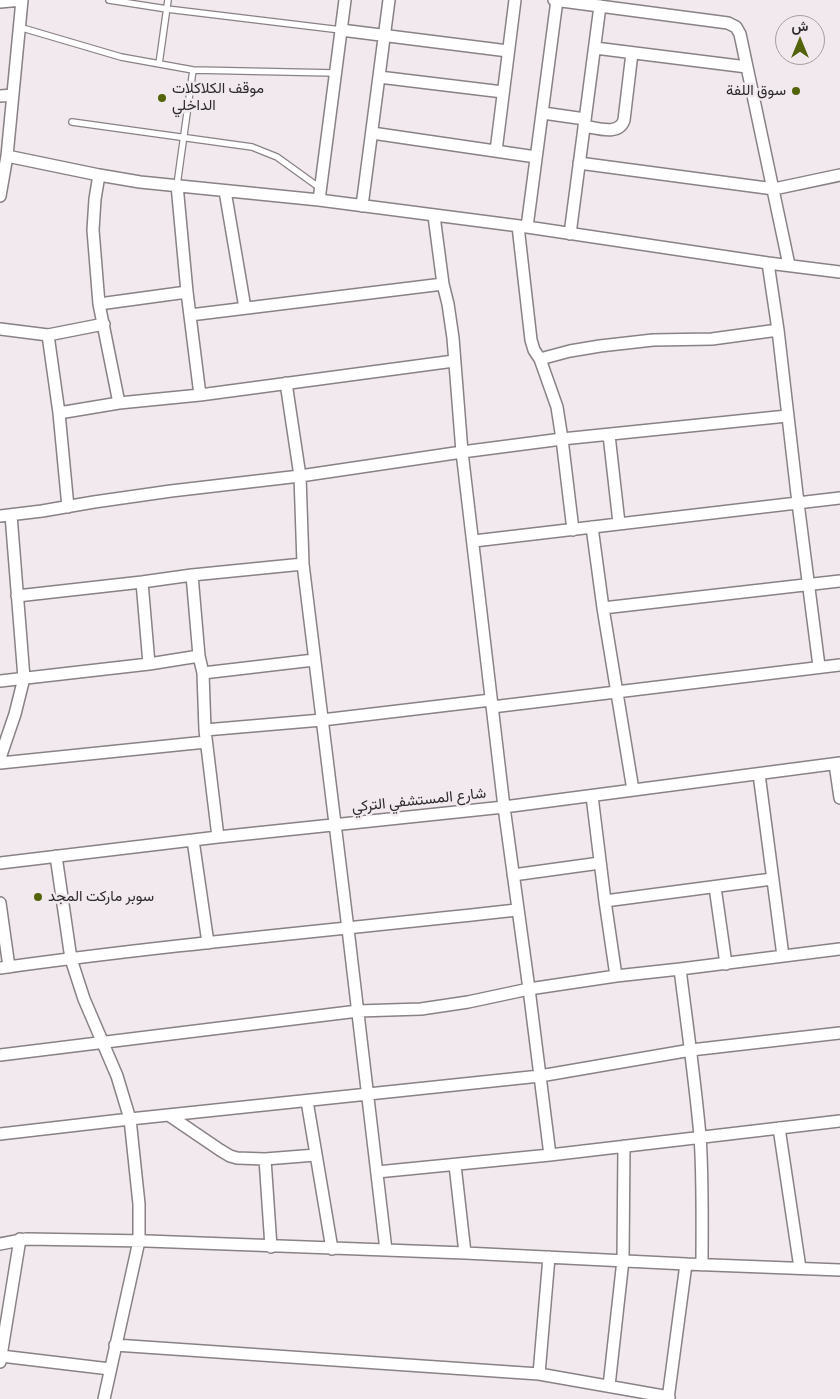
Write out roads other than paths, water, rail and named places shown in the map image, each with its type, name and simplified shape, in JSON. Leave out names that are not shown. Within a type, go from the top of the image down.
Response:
[{"type":"street","points":[[0,2],[22,0],[7,156],[0,196]]},
{"type":"street","points":[[319,200],[345,0]]},
{"type":"street","points":[[362,206],[389,0]]},
{"type":"street","points":[[496,151],[515,0]]},
{"type":"street","points":[[573,530],[557,408],[540,359],[534,350],[531,340],[523,227],[543,113],[556,0],[728,23],[736,27],[740,34],[748,66],[789,265]]},
{"type":"street","points":[[570,234],[600,6]]},
{"type":"street","points":[[341,30],[508,51]]},
{"type":"street","points":[[595,48],[748,66]]},
{"type":"street","points":[[543,113],[610,130],[618,129],[624,120],[632,53]]},
{"type":"street","points":[[379,77],[503,92]]},
{"type":"street","points":[[0,96],[13,95]]},
{"type":"street","points":[[372,133],[536,157]]},
{"type":"street","points":[[7,156],[99,175],[225,191],[319,200],[840,272]]},
{"type":"street","points":[[579,163],[774,189],[840,175]]},
{"type":"street","points":[[99,175],[93,230],[99,304],[119,403]]},
{"type":"street","points":[[178,185],[187,292],[200,395]]},
{"type":"street","points":[[225,191],[245,308]]},
{"type":"street","points":[[434,216],[443,284],[449,312],[462,452],[504,807],[550,1155]]},
{"type":"street","points":[[768,263],[778,330],[819,666]]},
{"type":"street","points":[[190,314],[443,284]]},
{"type":"street","points":[[99,304],[187,292]]},
{"type":"street","points":[[0,329],[48,336],[104,324]]},
{"type":"street","points":[[540,359],[600,346],[653,340],[712,339],[778,330]]},
{"type":"street","points":[[48,336],[59,413],[68,506]]},
{"type":"street","points":[[59,413],[119,403],[200,395],[454,361]]},
{"type":"street","points":[[286,383],[300,476],[303,564],[314,660],[386,1250]]},
{"type":"street","points":[[0,758],[15,714],[24,678],[17,596],[6,516],[171,491],[300,476],[462,452],[787,416]]},
{"type":"street","points":[[609,435],[619,523]]},
{"type":"street","points":[[474,541],[840,498]]},
{"type":"street","points":[[592,527],[616,692],[633,790]]},
{"type":"street","points":[[17,596],[303,564]]},
{"type":"street","points":[[192,575],[199,656],[203,673],[205,736],[218,837]]},
{"type":"street","points":[[603,608],[840,581]]},
{"type":"street","points":[[142,582],[149,664]]},
{"type":"street","points":[[0,681],[149,664],[199,656]]},
{"type":"street","points":[[203,673],[314,660]]},
{"type":"street","points":[[0,763],[322,720],[616,692],[840,664]]},
{"type":"street","points":[[837,764],[840,798]]},
{"type":"street","name":"شارع المستشفي التركي","points":[[0,863],[218,837],[504,807],[837,764]]},
{"type":"street","points":[[759,774],[783,956]]},
{"type":"street","points":[[592,796],[616,976]]},
{"type":"street","points":[[193,840],[208,943]]},
{"type":"street","points":[[56,856],[71,959],[84,998],[117,1076],[130,1119],[139,1204],[139,1241],[104,1399]]},
{"type":"street","points":[[513,875],[600,863]]},
{"type":"street","points":[[605,901],[772,879]]},
{"type":"street","points":[[715,886],[726,964]]},
{"type":"street","points":[[0,903],[5,967],[517,910]]},
{"type":"street","points":[[0,1055],[358,1012],[421,1008],[468,1002],[529,989],[616,976],[680,970],[840,949]]},
{"type":"street","points":[[680,970],[700,1137],[702,1265]]},
{"type":"street","points":[[0,1134],[540,1076],[690,1050],[840,1032]]},
{"type":"street","points":[[307,1101],[332,1249]]},
{"type":"street","points":[[170,1116],[230,1156],[237,1158],[265,1159],[316,1155]]},
{"type":"street","points":[[377,1172],[550,1155],[840,1121]]},
{"type":"street","points":[[779,1128],[800,1268]]},
{"type":"street","points":[[609,1386],[623,1260],[624,1146]]},
{"type":"street","points":[[265,1159],[271,1247]]},
{"type":"street","points":[[455,1165],[465,1253]]},
{"type":"street","points":[[20,1239],[1,1359],[110,1370]]},
{"type":"street","points":[[0,1244],[20,1239],[139,1241],[840,1270]]},
{"type":"street","points":[[539,1374],[549,1257]]},
{"type":"street","points":[[115,1345],[539,1374],[668,1398],[686,1264]]},
{"type":"lane","points":[[109,0],[341,30]]},
{"type":"lane","points":[[159,64],[168,0]]},
{"type":"lane","points":[[19,26],[122,57],[193,70],[335,73]]},
{"type":"lane","points":[[178,185],[193,70]]},
{"type":"lane","points":[[72,122],[252,147],[277,157],[320,188]]},
{"type":"place","name":"سوق اللفة","points":[[796,91]]},
{"type":"place","name":"موقف الكلاكلات الداخلي","points":[[162,98]]},
{"type":"place","name":"سوبر ماركت المجد","points":[[38,897]]}]
